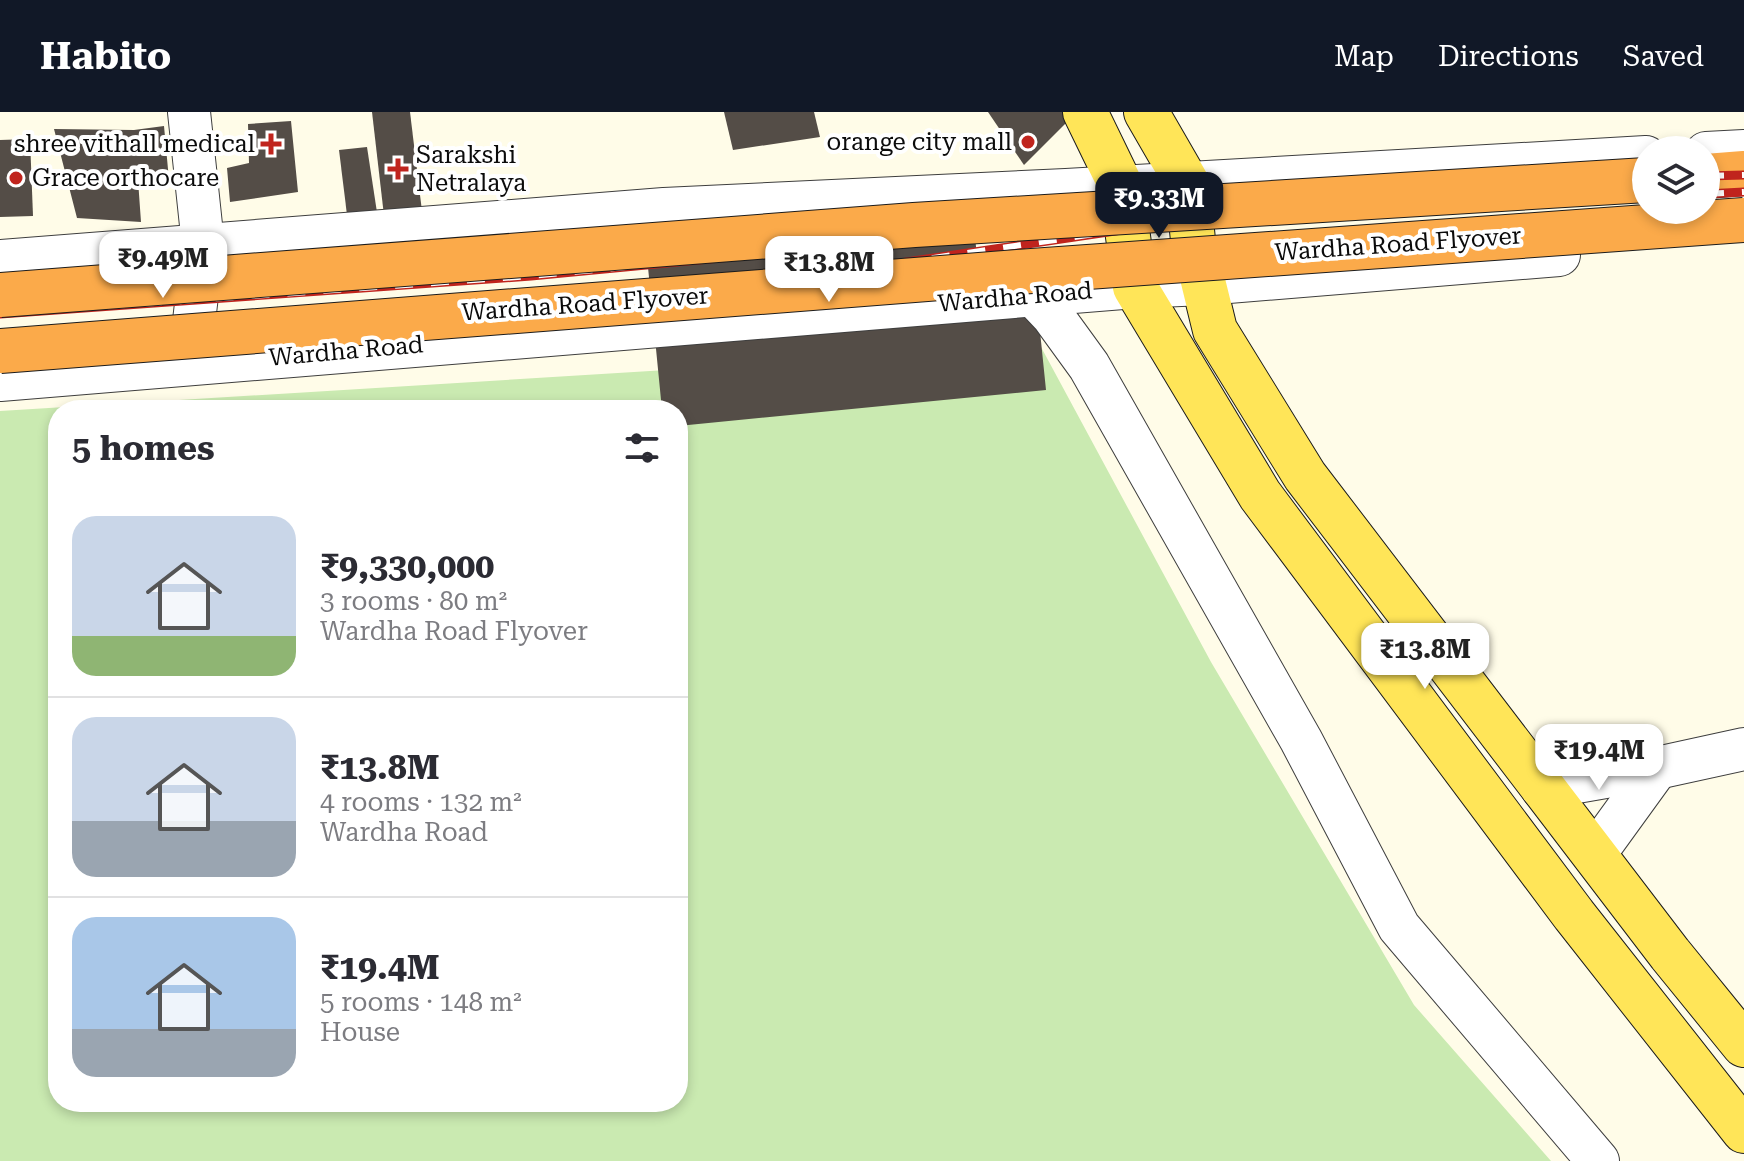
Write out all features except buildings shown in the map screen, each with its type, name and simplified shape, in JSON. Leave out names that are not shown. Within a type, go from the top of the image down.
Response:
[{"type":"highway","points":[[1720,175],[1744,173]]},
{"type":"highway","name":"Wardha Road Flyover","points":[[0,295],[914,225],[1632,181]]},
{"type":"highway","name":"Wardha Road Flyover","points":[[0,351],[1018,272],[1744,220]]},
{"type":"main road","points":[[1085,112],[1121,186],[1135,287],[1260,495],[1574,915],[1744,1131]]},
{"type":"main road","points":[[1146,112],[1187,183],[1193,240],[1215,330],[1305,476],[1542,788],[1744,1045]]},
{"type":"street","points":[[189,112],[203,244],[189,364]]},
{"type":"street","points":[[1720,152],[1744,151]]},
{"type":"street","points":[[0,261],[664,209],[1632,158]]},
{"type":"street","name":"Wardha Road","points":[[0,380],[1744,240]]},
{"type":"street","points":[[1034,296],[1052,315],[1089,366],[1301,740],[1399,927],[1598,1161]]},
{"type":"street","points":[[1542,788],[1744,749]]},
{"type":"street","points":[[1594,855],[1657,768]]},
{"type":"green space","points":[[1041,347],[1211,662],[1414,1005],[1551,1161],[0,1161],[0,411],[48,408],[48,1112],[688,1112],[688,400],[179,400]]},
{"type":"railway","points":[[1720,176],[1744,175]]},
{"type":"railway","points":[[0,314],[531,276],[772,253],[1215,199],[1632,180]]},
{"type":"railway","points":[[1720,193],[1744,192]]},
{"type":"railway","points":[[0,341],[537,296],[772,282],[1216,216],[1632,198]]},
{"type":"place","name":"orange city mall","points":[[1028,142]]},
{"type":"place","name":"shree vithall medical","points":[[271,144]]},
{"type":"place","name":"Sarakshi Netralaya","points":[[398,169]]},
{"type":"place","name":"Grace orthocare","points":[[16,178]]}]
